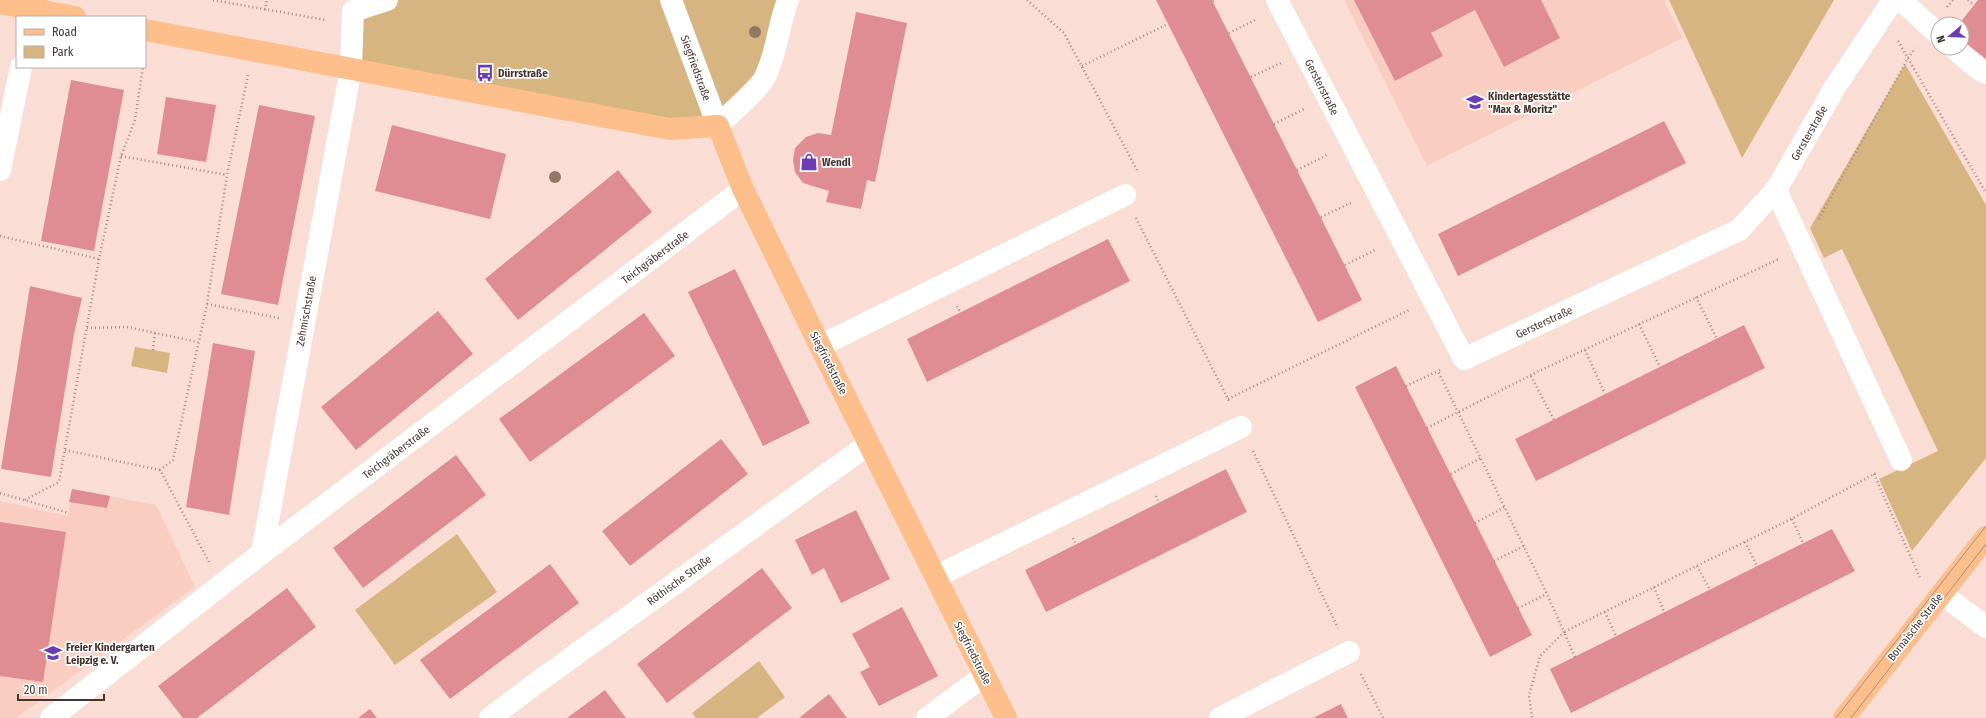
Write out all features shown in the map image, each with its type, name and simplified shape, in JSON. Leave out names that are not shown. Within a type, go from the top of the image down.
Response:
[{"type":"main road","points":[[0,3],[31,13],[64,16]]},
{"type":"main road","points":[[146,30],[670,129],[718,126]]},
{"type":"main road","name":"Siegfriedstraße","points":[[718,126],[743,189],[935,578],[1006,718]]},
{"type":"main road","name":"Bornaische Straße","points":[[1844,718],[1986,537]]},
{"type":"street","points":[[353,11],[387,0]]},
{"type":"street","name":"Siegfriedstraße","points":[[671,0],[718,126]]},
{"type":"street","points":[[718,126],[765,79],[775,51],[782,14],[788,0]]},
{"type":"street","points":[[1901,0],[1930,27]]},
{"type":"street","name":"Gersterstraße","points":[[1279,4],[1464,359],[1739,230],[1776,190],[1835,86],[1888,7]]},
{"type":"street","name":"Zehmischstraße","points":[[262,553],[351,68],[353,11]]},
{"type":"street","points":[[1963,56],[1986,74]]},
{"type":"street","points":[[0,170],[21,68]]},
{"type":"street","name":"Teichgräberstraße","points":[[51,718],[262,553],[743,189]]},
{"type":"street","points":[[1776,190],[1901,460]]},
{"type":"street","points":[[820,346],[1125,195]]},
{"type":"street","points":[[935,578],[1241,427]]},
{"type":"street","name":"Röthische Straße","points":[[490,718],[543,678],[869,444]]},
{"type":"street","points":[[1937,600],[1986,627]]},
{"type":"street","points":[[1220,718],[1349,652]]},
{"type":"street","points":[[927,718],[984,675]]},
{"type":"path","points":[[213,0],[333,21],[353,11]]},
{"type":"path","points":[[265,10],[267,0]]},
{"type":"path","points":[[1943,16],[1953,0]]},
{"type":"path","points":[[1968,0],[1974,5]]},
{"type":"path","points":[[1229,33],[1279,4]]},
{"type":"path","points":[[1888,7],[1908,58],[1986,193]]},
{"type":"path","points":[[1082,66],[1168,24]]},
{"type":"path","points":[[1427,428],[1584,350],[1803,248],[1908,58],[1930,35]]},
{"type":"path","points":[[65,450],[160,470],[173,460],[207,304],[227,175],[253,50]]},
{"type":"path","points":[[1251,77],[1304,52]]},
{"type":"path","points":[[25,500],[59,482],[99,258],[121,156],[135,120],[143,68]]},
{"type":"path","points":[[1274,124],[1327,97]]},
{"type":"path","points":[[1297,170],[1351,143]]},
{"type":"path","points":[[121,156],[227,175]]},
{"type":"path","points":[[1321,218],[1375,190]]},
{"type":"path","points":[[0,236],[99,258]]},
{"type":"path","points":[[1345,265],[1400,237]]},
{"type":"path","points":[[1696,297],[1717,339]]},
{"type":"path","points":[[1383,718],[1349,652],[1228,399],[1432,299]]},
{"type":"path","points":[[207,304],[304,323]]},
{"type":"path","points":[[1639,324],[1660,367]]},
{"type":"path","points":[[87,328],[127,327],[198,342]]},
{"type":"path","points":[[153,350],[155,332]]},
{"type":"path","points":[[1584,350],[1605,394]]},
{"type":"path","points":[[1406,386],[1464,359]]},
{"type":"path","points":[[1438,371],[1547,594],[1575,657]]},
{"type":"path","points":[[1531,376],[1554,420]]},
{"type":"path","points":[[1451,474],[1481,458]]},
{"type":"path","points":[[160,470],[221,586]]},
{"type":"path","points":[[1532,718],[1530,695],[1540,656],[1564,632],[1792,519],[1874,474],[1937,600]]},
{"type":"path","points":[[0,493],[69,513]]},
{"type":"path","points":[[1475,523],[1505,507]]},
{"type":"path","points":[[1792,519],[1803,543]]},
{"type":"path","points":[[1745,542],[1756,566]]},
{"type":"path","points":[[1494,561],[1524,546]]},
{"type":"path","points":[[1698,566],[1710,590]]},
{"type":"path","points":[[1654,587],[1664,612]]},
{"type":"path","points":[[1518,608],[1547,594]]},
{"type":"path","points":[[1605,612],[1616,636]]},
{"type":"shaded area","name":"Kindertagesstätte \"Max & Moritz\"","points":[[1344,0],[1664,0],[1683,38],[1427,166]]},
{"type":"shaded area","name":"Freier Kindergarten Leipzig e. V.","points":[[72,489],[156,505],[195,587],[16,718],[0,718],[0,501],[68,516]]},
{"type":"green space","points":[[387,0],[788,0],[775,51],[718,126],[351,68],[353,11]]},
{"type":"green space","points":[[1669,0],[1834,0],[1742,158]]},
{"type":"green space","points":[[1905,64],[1986,205],[1986,458],[1912,551],[1879,479],[1938,451],[1842,249],[1824,258],[1810,228]]},
{"type":"green space","points":[[135,347],[170,353],[167,373],[131,366]]},
{"type":"green space","points":[[457,534],[497,592],[395,665],[355,610]]},
{"type":"green space","points":[[759,661],[785,697],[757,718],[696,718],[692,713]]},
{"type":"building","points":[[1156,0],[1212,0],[1362,300],[1318,322]]},
{"type":"building","points":[[1354,0],[1541,0],[1560,38],[1504,67],[1475,10],[1431,33],[1443,56],[1395,81]]},
{"type":"building","points":[[1978,0],[1986,0],[1986,59],[1970,46],[1970,16],[1965,16]]},
{"type":"building","points":[[856,12],[907,23],[875,182],[867,180],[861,209],[826,202],[829,191],[803,183],[795,172],[793,160],[795,148],[806,137],[818,133],[831,135]]},
{"type":"building","points":[[71,80],[124,90],[94,251],[41,241]]},
{"type":"building","points":[[166,97],[216,105],[206,162],[157,154]]},
{"type":"building","points":[[259,105],[315,116],[278,305],[221,294]]},
{"type":"building","points":[[1664,121],[1686,163],[1458,276],[1438,234]]},
{"type":"building","points":[[392,125],[506,154],[490,219],[375,191]]},
{"type":"building","points":[[618,170],[652,212],[518,320],[485,279]]},
{"type":"building","points":[[1108,239],[1130,281],[927,382],[907,339]]},
{"type":"building","points":[[735,269],[810,423],[763,446],[688,292]]},
{"type":"building","points":[[30,286],[82,298],[74,334],[51,477],[1,469]]},
{"type":"building","points":[[438,311],[473,354],[356,450],[321,407]]},
{"type":"building","points":[[644,313],[675,356],[530,462],[499,419]]},
{"type":"building","points":[[1744,325],[1765,368],[1536,481],[1515,439]]},
{"type":"building","points":[[213,343],[255,351],[229,515],[186,507]]},
{"type":"building","points":[[1396,366],[1532,635],[1490,657],[1355,387]]},
{"type":"building","points":[[721,439],[748,474],[630,566],[602,531]]},
{"type":"building","points":[[456,455],[486,495],[363,588],[333,548]]},
{"type":"building","points":[[1226,469],[1247,512],[1046,612],[1025,570]]},
{"type":"building","points":[[72,489],[110,496],[107,508],[69,502]]},
{"type":"building","points":[[856,510],[890,579],[841,603],[824,568],[812,575],[795,540]]},
{"type":"building","points":[[0,522],[66,532],[43,682],[0,676]]},
{"type":"building","points":[[1832,529],[1855,571],[1571,713],[1550,669]]},
{"type":"building","points":[[550,564],[579,603],[450,699],[420,660]]},
{"type":"building","points":[[762,568],[792,608],[667,703],[637,664]]},
{"type":"building","points":[[287,588],[316,627],[197,718],[183,718],[158,686]]},
{"type":"building","points":[[902,607],[938,676],[879,706],[860,672],[870,667],[852,634]]},
{"type":"building","points":[[605,690],[626,718],[567,718]]},
{"type":"building","points":[[829,694],[847,718],[799,718]]},
{"type":"building","points":[[1341,704],[1348,718],[1313,718]]},
{"type":"building","points":[[370,709],[377,718],[358,718]]},
{"type":"tram line","points":[[1836,718],[1986,526]]},
{"type":"tram line","points":[[1851,718],[1986,544]]},
{"type":"place","name":"Dürrstraße","points":[[485,73]]},
{"type":"place","name":"Kindertagesstätte \"Max & Moritz\"","points":[[1475,102]]},
{"type":"place","name":"Wendl","points":[[809,162]]},
{"type":"place","name":"Freier Kindergarten Leipzig e. V.","points":[[53,653]]}]
